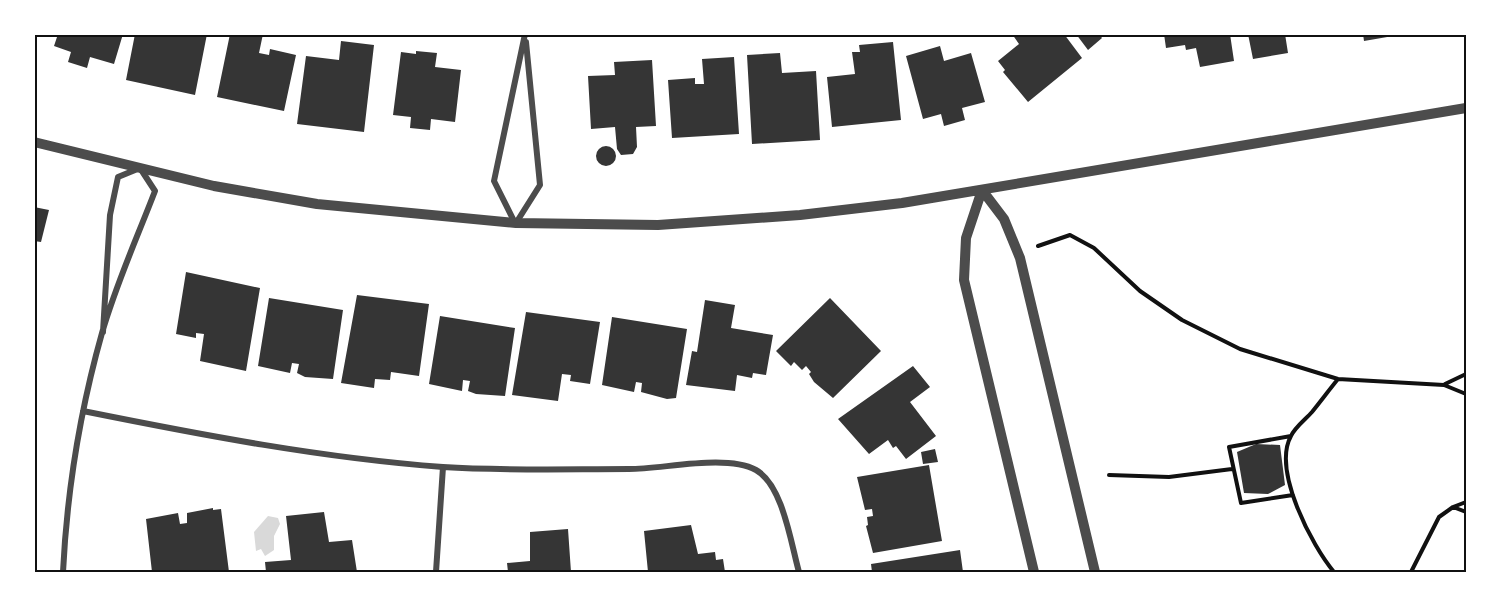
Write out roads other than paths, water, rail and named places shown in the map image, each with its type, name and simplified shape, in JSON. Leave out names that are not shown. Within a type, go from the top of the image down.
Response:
[{"type":"street","points":[[516,223],[495,181],[525,34]]},
{"type":"street","points":[[516,223],[540,185],[525,34]]},
{"type":"street","points":[[34,142],[214,186],[317,204],[516,223],[658,225],[753,219],[851,209],[982,190],[1467,108]]},
{"type":"street","points":[[63,573],[69,493],[83,411],[102,332],[155,191],[140,168]]},
{"type":"street","points":[[102,332],[110,215],[118,177],[140,168]]},
{"type":"street","points":[[982,190],[1004,219],[1017,253],[1095,573]]},
{"type":"street","points":[[982,190],[966,238],[964,280],[1034,573]]},
{"type":"street","points":[[83,411],[246,442],[443,466],[559,470],[637,469],[717,464],[747,466],[765,477],[777,496],[799,573]]},
{"type":"street","points":[[436,573],[443,466]]}]
